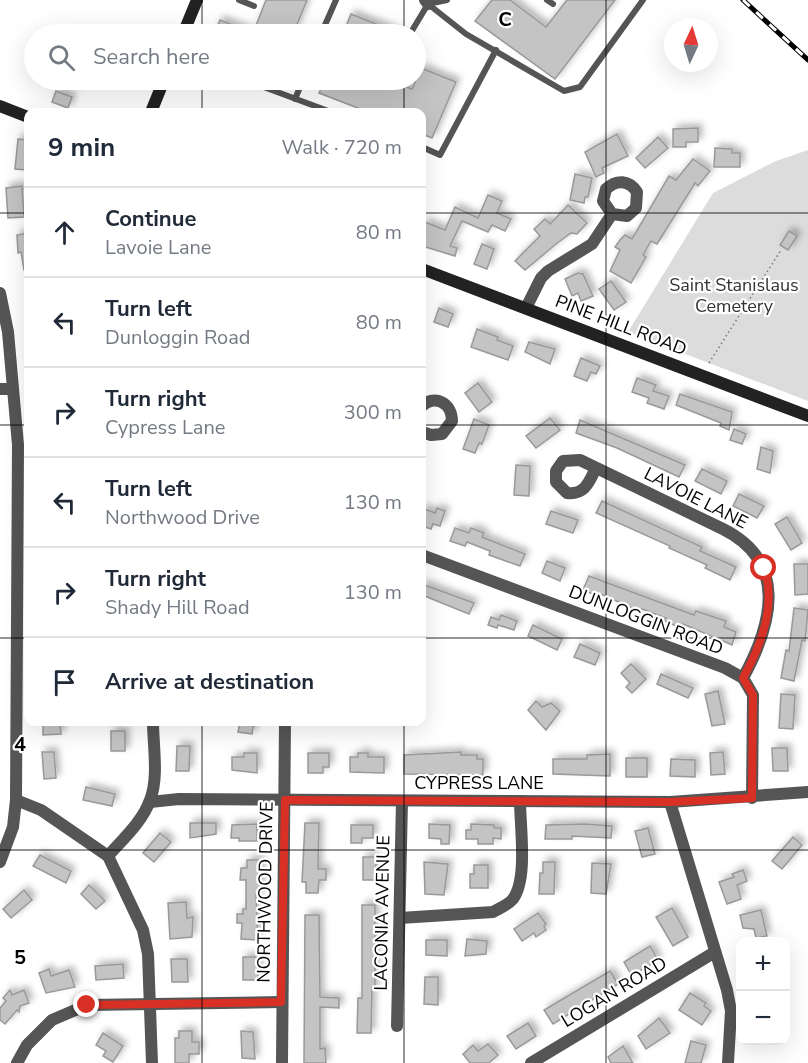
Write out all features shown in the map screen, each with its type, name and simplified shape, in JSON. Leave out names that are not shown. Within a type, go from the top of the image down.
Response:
[{"type":"street","points":[[187,24],[196,0]]},
{"type":"street","points":[[153,108],[161,90]]},
{"type":"street","points":[[1,109],[24,116]]},
{"type":"street","points":[[526,308],[541,278],[548,271],[592,244],[612,214]]},
{"type":"street","name":"PINE HILL ROAD","points":[[426,270],[808,416]]},
{"type":"street","points":[[0,293],[8,332],[13,389],[23,445],[14,703],[16,800],[13,827],[0,862]]},
{"type":"street","points":[[0,389],[13,389]]},
{"type":"street","points":[[426,404],[430,401],[441,402],[450,409],[452,420],[442,434],[426,433]]},
{"type":"street","name":"LAVOIE LANE","points":[[596,468],[732,534],[751,548],[768,579],[769,600],[759,648],[743,678]]},
{"type":"street","name":"DUNLOGGIN ROAD","points":[[426,556],[725,668],[743,678]]},
{"type":"street","points":[[743,678],[753,695],[752,798]]},
{"type":"street","points":[[0,702],[14,703]]},
{"type":"street","points":[[108,856],[150,802],[153,778],[153,726]]},
{"type":"street","name":"NORTHWOOD DRIVE","points":[[282,1063],[285,726]]},
{"type":"street","name":"CYPRESS LANE","points":[[150,802],[179,799],[670,802],[752,798],[808,792]]},
{"type":"street","points":[[16,800],[41,810],[108,856],[143,930],[148,954],[152,1063]]},
{"type":"street","name":"LACONIA AVENUE","points":[[397,1026],[402,801]]},
{"type":"street","points":[[400,918],[493,912],[506,905],[519,888],[521,872],[520,801]]},
{"type":"street","points":[[670,802],[731,1011],[728,1063]]},
{"type":"street","name":"LOGAN ROAD","points":[[531,1063],[715,952]]},
{"type":"street","points":[[17,1063],[34,1036],[52,1020],[87,1005],[151,1002],[281,1002]]},
{"type":"lane","points":[[239,0],[254,6]]},
{"type":"lane","points":[[325,24],[336,0]]},
{"type":"lane","points":[[426,2],[447,0]]},
{"type":"lane","points":[[426,2],[466,34],[564,92],[580,87],[643,0]]},
{"type":"lane","points":[[415,24],[426,2]]},
{"type":"lane","points":[[426,149],[440,154],[496,50]]},
{"type":"lane","points":[[271,90],[320,108]]},
{"type":"lane","points":[[295,99],[299,90]]},
{"type":"path","points":[[708,363],[781,250]]},
{"type":"green space","name":"Saint Stanislaus Cemetery","points":[[808,150],[808,401],[628,332],[713,193],[776,161]]},
{"type":"building","points":[[266,0],[307,0],[297,24],[257,24]]},
{"type":"building","points":[[492,0],[510,0],[546,27],[567,0],[615,0],[555,79],[475,21]]},
{"type":"building","points":[[351,14],[376,24],[347,24]]},
{"type":"building","points":[[220,20],[230,24],[218,24]]},
{"type":"building","points":[[426,70],[456,82],[432,138],[426,136],[426,108],[358,108],[319,93],[320,90],[426,90]]},
{"type":"building","points":[[56,91],[72,97],[68,108],[52,102]]},
{"type":"building","points":[[698,128],[698,142],[686,142],[686,147],[673,147],[673,129]]},
{"type":"building","points":[[617,134],[628,156],[602,168],[604,173],[596,177],[585,152]]},
{"type":"building","points":[[658,137],[668,148],[645,168],[636,158]]},
{"type":"building","points":[[18,139],[24,140],[24,170],[15,169]]},
{"type":"building","points":[[715,148],[732,149],[732,153],[740,153],[740,167],[714,167]]},
{"type":"building","points":[[693,159],[710,171],[698,186],[695,183],[657,244],[651,241],[643,255],[646,257],[631,283],[610,271],[620,250],[615,247],[620,240],[625,235],[632,239],[669,176],[676,180]]},
{"type":"building","points":[[575,174],[592,178],[588,197],[585,197],[584,203],[570,200]]},
{"type":"building","points":[[22,186],[24,217],[8,218],[6,188]]},
{"type":"building","points":[[488,195],[502,201],[497,213],[511,219],[505,231],[492,225],[488,232],[462,221],[450,246],[457,248],[455,256],[426,247],[426,222],[445,230],[455,207],[478,218]]},
{"type":"building","points":[[568,205],[587,223],[577,234],[571,233],[525,270],[515,261],[540,236],[534,229],[545,219],[550,224]]},
{"type":"building","points":[[789,231],[797,236],[788,250],[780,245]]},
{"type":"building","points":[[24,234],[24,270],[21,252],[18,253],[17,235]]},
{"type":"building","points":[[482,244],[494,249],[487,269],[474,264]]},
{"type":"building","points":[[578,273],[583,274],[593,296],[581,301],[578,293],[572,296],[565,279]]},
{"type":"building","points":[[611,281],[626,302],[614,310],[599,289]]},
{"type":"building","points":[[439,308],[453,314],[448,327],[434,322]]},
{"type":"building","points":[[477,329],[513,346],[508,360],[471,347]]},
{"type":"building","points":[[529,342],[555,349],[550,364],[525,352]]},
{"type":"building","points":[[581,358],[600,366],[596,374],[591,372],[587,381],[574,376]]},
{"type":"building","points":[[637,378],[656,385],[653,391],[669,396],[664,409],[647,403],[649,398],[632,392]]},
{"type":"building","points":[[478,383],[492,402],[479,412],[465,393]]},
{"type":"building","points":[[680,394],[732,412],[729,430],[720,426],[721,423],[676,405]]},
{"type":"building","points":[[550,418],[560,430],[536,448],[526,436]]},
{"type":"building","points":[[474,419],[489,425],[482,444],[479,443],[475,453],[463,449]]},
{"type":"building","points":[[580,420],[685,465],[679,477],[617,448],[576,433]]},
{"type":"building","points":[[734,429],[746,434],[742,444],[730,440]]},
{"type":"building","points":[[761,447],[773,451],[770,473],[757,469]]},
{"type":"building","points":[[516,465],[530,466],[529,496],[514,495]]},
{"type":"building","points":[[702,469],[727,481],[721,494],[695,481]]},
{"type":"building","points":[[739,494],[764,506],[757,518],[733,506]]},
{"type":"building","points":[[602,501],[702,547],[700,551],[736,567],[730,580],[705,568],[707,565],[669,548],[670,546],[596,513]]},
{"type":"building","points":[[437,508],[445,511],[440,526],[433,524],[431,529],[426,527],[426,510],[435,513]]},
{"type":"building","points":[[551,511],[578,520],[573,533],[546,524]]},
{"type":"building","points":[[787,517],[802,543],[791,550],[775,524]]},
{"type":"building","points":[[455,528],[469,533],[471,528],[484,533],[482,537],[525,554],[520,566],[489,555],[490,551],[467,542],[465,546],[450,541]]},
{"type":"building","points":[[547,561],[565,568],[560,581],[542,573]]},
{"type":"building","points":[[794,564],[808,564],[808,594],[795,595]]},
{"type":"building","points":[[589,576],[694,615],[696,611],[726,621],[724,627],[736,632],[732,645],[683,624],[681,628],[664,621],[666,618],[642,609],[641,612],[601,594],[600,597],[583,590]]},
{"type":"building","points":[[426,585],[474,603],[469,614],[426,597]]},
{"type":"building","points":[[794,608],[808,610],[805,641],[802,640],[794,681],[781,678],[786,650],[789,651]]},
{"type":"building","points":[[501,615],[517,621],[514,630],[498,625],[497,628],[488,625],[491,617],[499,620]]},
{"type":"building","points":[[533,625],[562,639],[557,650],[528,636]]},
{"type":"building","points":[[580,644],[600,653],[595,665],[574,657]]},
{"type":"building","points":[[631,664],[646,679],[632,693],[626,687],[630,683],[621,673]]},
{"type":"building","points":[[661,674],[693,688],[688,698],[657,684]]},
{"type":"building","points":[[718,691],[725,724],[712,726],[705,694]]},
{"type":"building","points":[[781,694],[795,695],[793,729],[779,728]]},
{"type":"building","points":[[536,701],[542,707],[551,703],[560,711],[546,730],[528,710]]},
{"type":"building","points":[[43,726],[60,726],[61,734],[43,735]]},
{"type":"building","points":[[239,726],[253,726],[252,734],[238,732]]},
{"type":"building","points":[[111,731],[125,731],[125,751],[111,751]]},
{"type":"building","points":[[177,746],[190,746],[189,771],[176,771]]},
{"type":"building","points":[[772,748],[787,748],[788,771],[773,771]]},
{"type":"building","points":[[42,752],[54,752],[56,778],[44,779]]},
{"type":"building","points":[[461,752],[461,755],[477,755],[477,759],[483,759],[483,775],[404,774],[404,755]]},
{"type":"building","points":[[723,752],[725,774],[711,775],[710,753]]},
{"type":"building","points":[[244,753],[257,753],[257,773],[232,770],[232,757],[244,757]]},
{"type":"building","points":[[308,753],[329,753],[329,767],[323,767],[323,773],[308,773]]},
{"type":"building","points":[[358,753],[368,753],[368,757],[384,757],[384,773],[350,772],[350,757],[358,757]]},
{"type":"building","points":[[610,754],[610,776],[553,774],[553,759],[587,759],[587,755]]},
{"type":"building","points":[[626,758],[647,758],[647,777],[626,777]]},
{"type":"building","points":[[671,759],[695,760],[695,777],[670,776]]},
{"type":"building","points":[[86,787],[115,794],[112,806],[83,800]]},
{"type":"building","points":[[190,823],[216,823],[216,834],[190,838]]},
{"type":"building","points":[[305,823],[319,823],[318,869],[326,869],[326,880],[319,880],[318,893],[306,893],[306,882],[302,882]]},
{"type":"building","points":[[257,824],[257,841],[239,841],[239,838],[231,838],[232,825]]},
{"type":"building","points":[[429,824],[450,825],[449,844],[441,844],[441,839],[429,838]]},
{"type":"building","points":[[471,824],[494,825],[494,828],[501,828],[501,839],[493,838],[493,844],[478,844],[478,839],[466,839],[466,830],[471,830]]},
{"type":"building","points":[[351,825],[373,825],[373,838],[362,838],[362,843],[351,843]]},
{"type":"building","points":[[546,825],[612,826],[611,838],[572,836],[572,839],[545,839]]},
{"type":"building","points":[[648,828],[655,854],[642,857],[635,831]]},
{"type":"building","points":[[160,833],[171,842],[154,862],[143,853]]},
{"type":"building","points":[[793,837],[802,845],[782,869],[772,861]]},
{"type":"building","points":[[40,855],[71,871],[66,883],[33,866]]},
{"type":"building","points":[[363,857],[376,857],[376,880],[363,880]]},
{"type":"building","points":[[247,860],[261,860],[260,894],[256,894],[258,940],[241,939],[242,923],[237,923],[237,914],[243,914],[243,909],[246,909],[246,880],[240,880],[241,868],[247,868]]},
{"type":"building","points":[[424,862],[448,864],[444,895],[425,894]]},
{"type":"building","points":[[543,862],[555,862],[554,894],[539,894]]},
{"type":"building","points":[[592,863],[611,864],[606,894],[591,893]]},
{"type":"building","points":[[474,865],[488,865],[488,888],[470,888],[470,874],[474,874]]},
{"type":"building","points":[[743,870],[747,881],[737,885],[741,899],[727,904],[719,882],[734,877],[732,874]]},
{"type":"building","points":[[89,885],[105,901],[96,909],[81,894]]},
{"type":"building","points":[[24,890],[32,900],[11,918],[3,909]]},
{"type":"building","points":[[186,902],[187,918],[193,917],[192,937],[170,939],[168,903]]},
{"type":"building","points":[[362,905],[375,905],[375,988],[372,988],[371,1033],[357,1033],[358,998],[362,998]]},
{"type":"building","points":[[672,908],[688,937],[673,946],[656,917]]},
{"type":"building","points":[[761,910],[767,936],[756,937],[754,929],[743,928],[740,915]]},
{"type":"building","points":[[538,913],[546,924],[544,926],[546,930],[536,937],[534,933],[522,941],[514,929]]},
{"type":"building","points":[[305,915],[319,915],[320,997],[339,998],[339,1008],[320,1007],[320,1049],[325,1048],[326,1063],[304,1063]]},
{"type":"building","points":[[467,939],[487,941],[486,954],[465,956]]},
{"type":"building","points":[[426,940],[447,940],[447,956],[426,955]]},
{"type":"building","points":[[650,946],[658,960],[632,976],[624,962]]},
{"type":"building","points":[[243,957],[258,957],[258,980],[243,980]]},
{"type":"building","points":[[171,959],[187,959],[188,982],[172,982]]},
{"type":"building","points":[[123,964],[124,978],[96,980],[95,966]]},
{"type":"building","points":[[49,969],[51,976],[69,970],[75,987],[46,993],[39,973]]},
{"type":"building","points":[[610,971],[618,984],[553,1024],[544,1010]]},
{"type":"building","points":[[425,977],[438,977],[438,1005],[424,1004]]},
{"type":"building","points":[[10,990],[12,995],[24,990],[29,1003],[20,1006],[19,1012],[17,1010],[5,1024],[0,1020],[0,1008],[6,1001],[3,998]]},
{"type":"building","points":[[690,993],[706,1003],[704,1006],[711,1011],[702,1025],[679,1010]]},
{"type":"building","points":[[659,1018],[670,1033],[646,1049],[638,1036]]},
{"type":"building","points":[[528,1023],[536,1036],[516,1049],[507,1036]]},
{"type":"building","points":[[179,1031],[192,1031],[192,1042],[199,1042],[199,1054],[189,1054],[189,1063],[175,1063],[175,1038],[179,1038]]},
{"type":"building","points":[[241,1031],[253,1032],[255,1059],[242,1058]]},
{"type":"building","points":[[103,1033],[123,1046],[113,1062],[103,1056],[106,1051],[96,1045]]},
{"type":"building","points":[[691,1041],[706,1045],[701,1063],[685,1063]]},
{"type":"building","points":[[488,1044],[498,1055],[489,1063],[470,1063],[463,1054],[473,1045],[478,1051]]},
{"type":"building","points":[[623,1046],[633,1063],[611,1063],[608,1057]]},
{"type":"railway","points":[[743,0],[808,60]]},
{"type":"route","points":[[87,1005],[151,1002],[281,1002],[285,800],[670,802],[752,798],[753,695],[743,678],[759,648],[768,609],[769,588],[764,568]]}]
